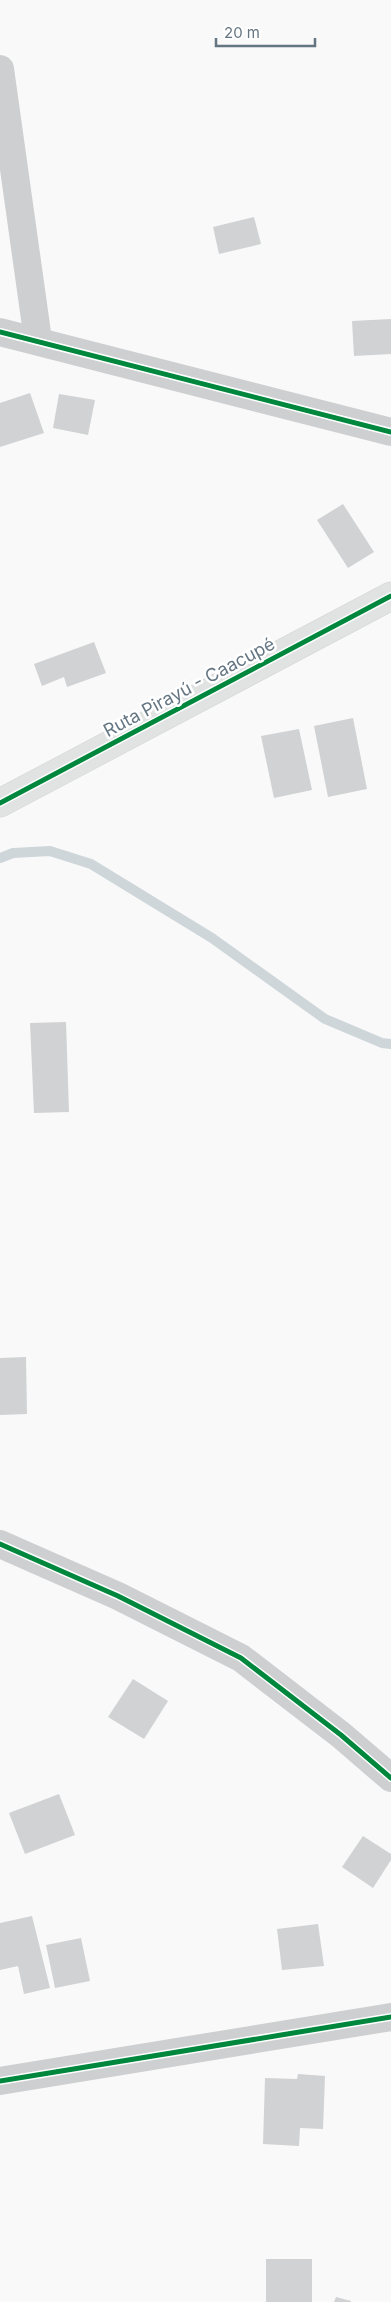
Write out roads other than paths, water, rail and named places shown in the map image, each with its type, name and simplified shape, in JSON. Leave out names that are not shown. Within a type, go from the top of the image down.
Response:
[{"type":"main road","name":"Ruta Pirayú - Caacupé","points":[[0,803],[391,596]]},
{"type":"street","points":[[0,69],[38,340]]},
{"type":"street","points":[[0,332],[38,340],[391,432]]},
{"type":"street","points":[[0,1544],[118,1596],[241,1658],[341,1735],[391,1778]]},
{"type":"street","points":[[0,2081],[391,2017]]},
{"type":"waterway","points":[[0,858],[13,853],[50,851],[91,864],[212,938],[325,1019],[382,1043],[391,1044]]}]
